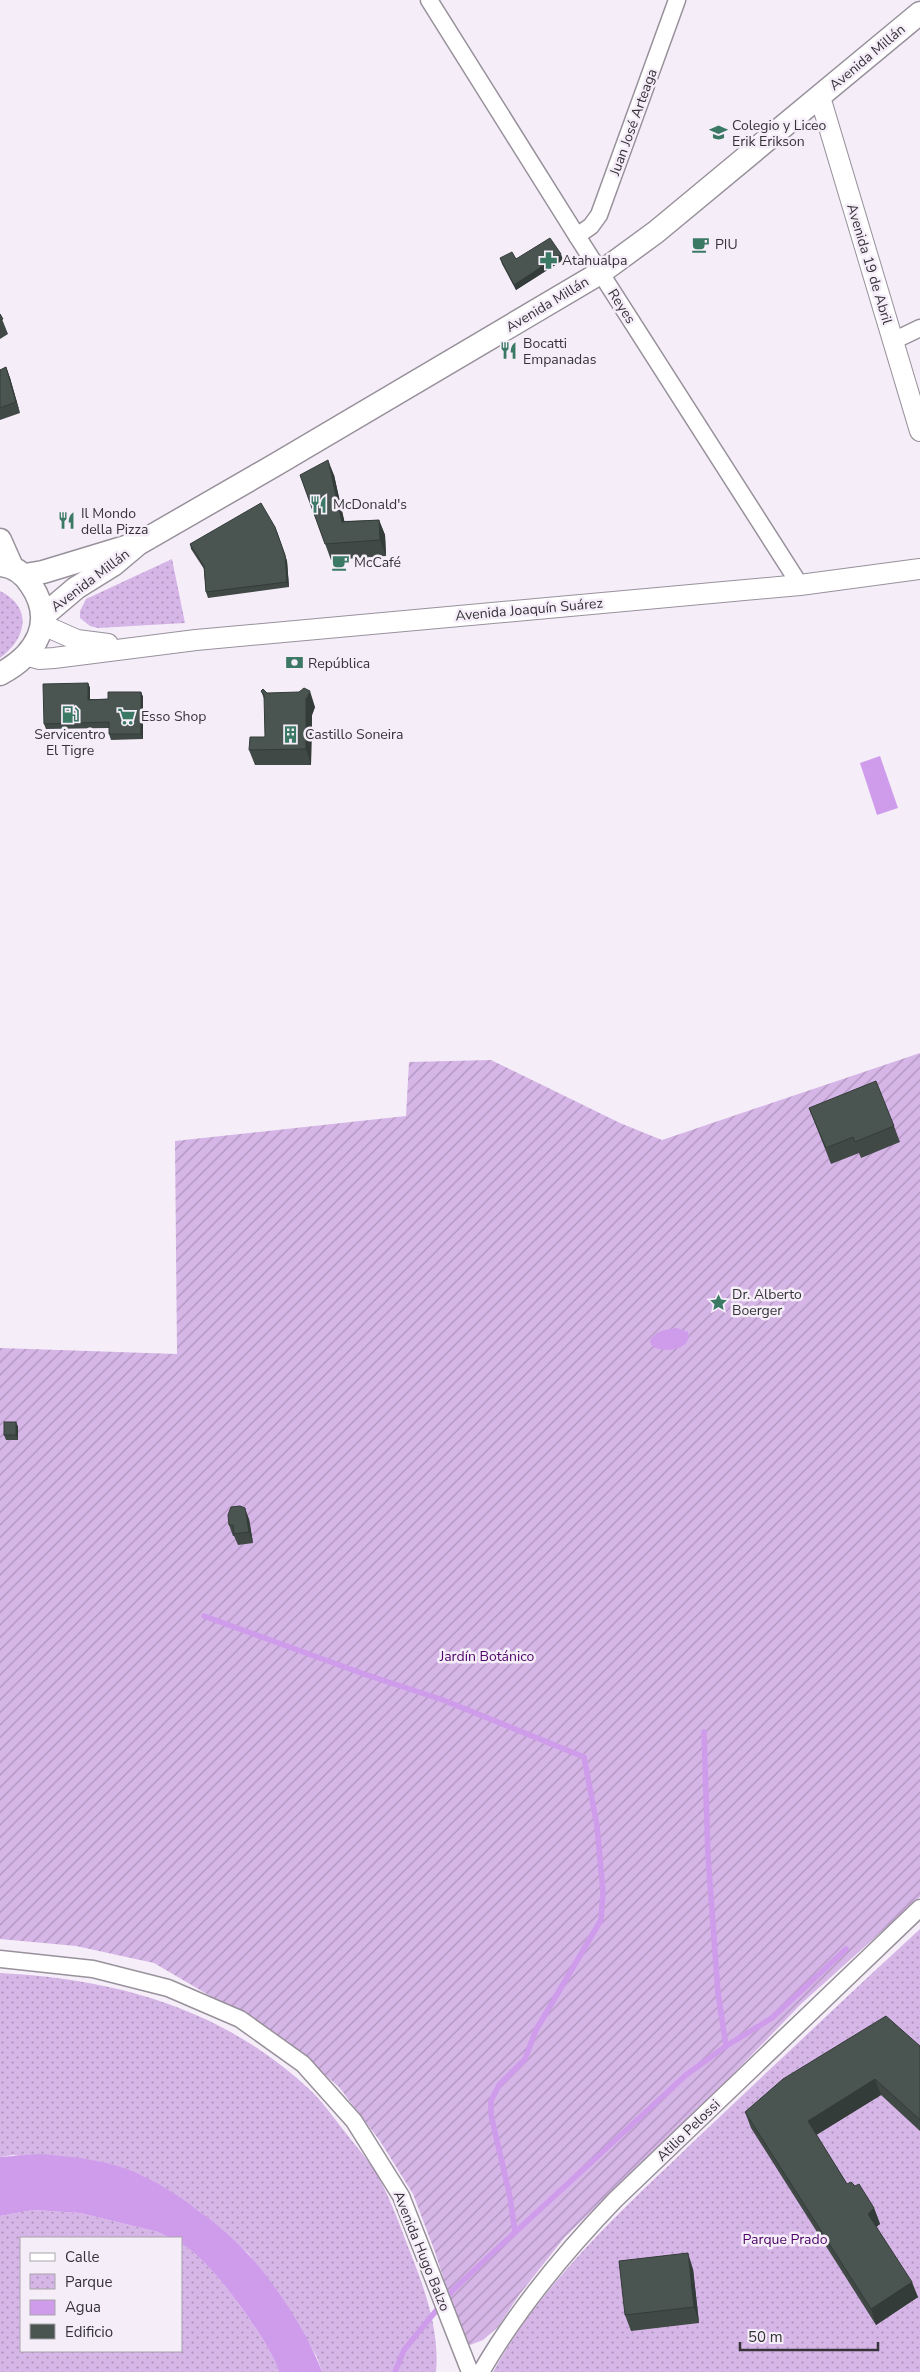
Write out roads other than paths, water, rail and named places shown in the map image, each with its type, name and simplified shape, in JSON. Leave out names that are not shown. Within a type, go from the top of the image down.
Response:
[{"type":"main road","name":"Avenida Millán","points":[[43,621],[76,588],[113,565],[138,544],[600,273],[656,232],[920,13]]},
{"type":"main road","points":[[0,540],[12,569],[38,595],[43,621],[32,646],[25,656],[14,666],[0,674]]},
{"type":"main road","name":"Avenida Millán","points":[[12,569],[43,572],[108,551],[138,544]]},
{"type":"street","name":"Reyes","points":[[429,0],[576,236],[800,585]]},
{"type":"street","name":"Juan José Arteaga","points":[[576,236],[591,226],[600,215],[677,0]]},
{"type":"street","name":"Avenida 19 de Abril","points":[[820,97],[920,431]]},
{"type":"street","points":[[893,342],[920,328]]},
{"type":"street","name":"Avenida Joaquín Suárez","points":[[25,656],[39,659],[54,658],[137,647],[410,619],[800,585],[920,569]]},
{"type":"street","name":"Avenida Joaquín Suárez","points":[[43,621],[77,640],[137,647]]},
{"type":"street","name":"Atilio Pelossi","points":[[481,2372],[518,2314],[576,2240],[614,2200],[920,1908]]},
{"type":"street","name":"Avenida Hugo Balzo","points":[[0,1959],[94,1968],[168,1988],[240,2019],[303,2064],[354,2121],[401,2196],[437,2283],[470,2372]]},
{"type":"water","points":[[880,756],[898,808],[877,815],[860,763]]},
{"type":"water","points":[[677,1328],[688,1332],[686,1343],[682,1346],[676,1349],[663,1350],[652,1346],[650,1341],[654,1335],[665,1330]]},
{"type":"water","points":[[40,2154],[93,2160],[131,2171],[170,2191],[198,2210],[225,2232],[257,2264],[279,2293],[300,2326],[322,2372],[279,2372],[264,2341],[237,2302],[207,2265],[182,2245],[182,2237],[168,2237],[158,2232],[80,2213],[33,2210],[0,2216],[0,2157]]},
{"type":"waterway","points":[[204,1616],[364,1674],[443,1700],[584,1757],[597,1826],[603,1892],[601,1920],[536,2030],[525,2059],[499,2085],[491,2101],[491,2115],[510,2197],[515,2232]]},
{"type":"waterway","points":[[704,1732],[708,1856],[718,1993],[726,2046]]},
{"type":"waterway","points":[[395,2372],[404,2350],[453,2290],[686,2075],[726,2046],[772,2018],[846,1949]]},
{"type":"place","name":"Colegio y Liceo Erik Erikson","points":[[718,133]]},
{"type":"place","name":"PIU","points":[[701,244]]},
{"type":"place","name":"Atahualpa","points":[[548,260]]},
{"type":"place","name":"Bocatti Empanadas","points":[[509,351]]},
{"type":"place","name":"McDonald's","points":[[319,504]]},
{"type":"place","name":"Il Mondo della Pizza","points":[[67,521]]},
{"type":"place","name":"McCafé","points":[[340,562]]},
{"type":"place","name":"República","points":[[294,663]]},
{"type":"place","name":"Servicentro El Tigre","points":[[70,714]]},
{"type":"place","name":"Esso Shop","points":[[127,716]]},
{"type":"place","name":"Castillo Soneira","points":[[291,734]]},
{"type":"place","name":"Dr. Alberto Boerger","points":[[718,1302]]},
{"type":"park label","name":"Jardín Botánico","points":[[487,1656]]},
{"type":"park label","name":"Parque Prado","points":[[785,2239]]}]
